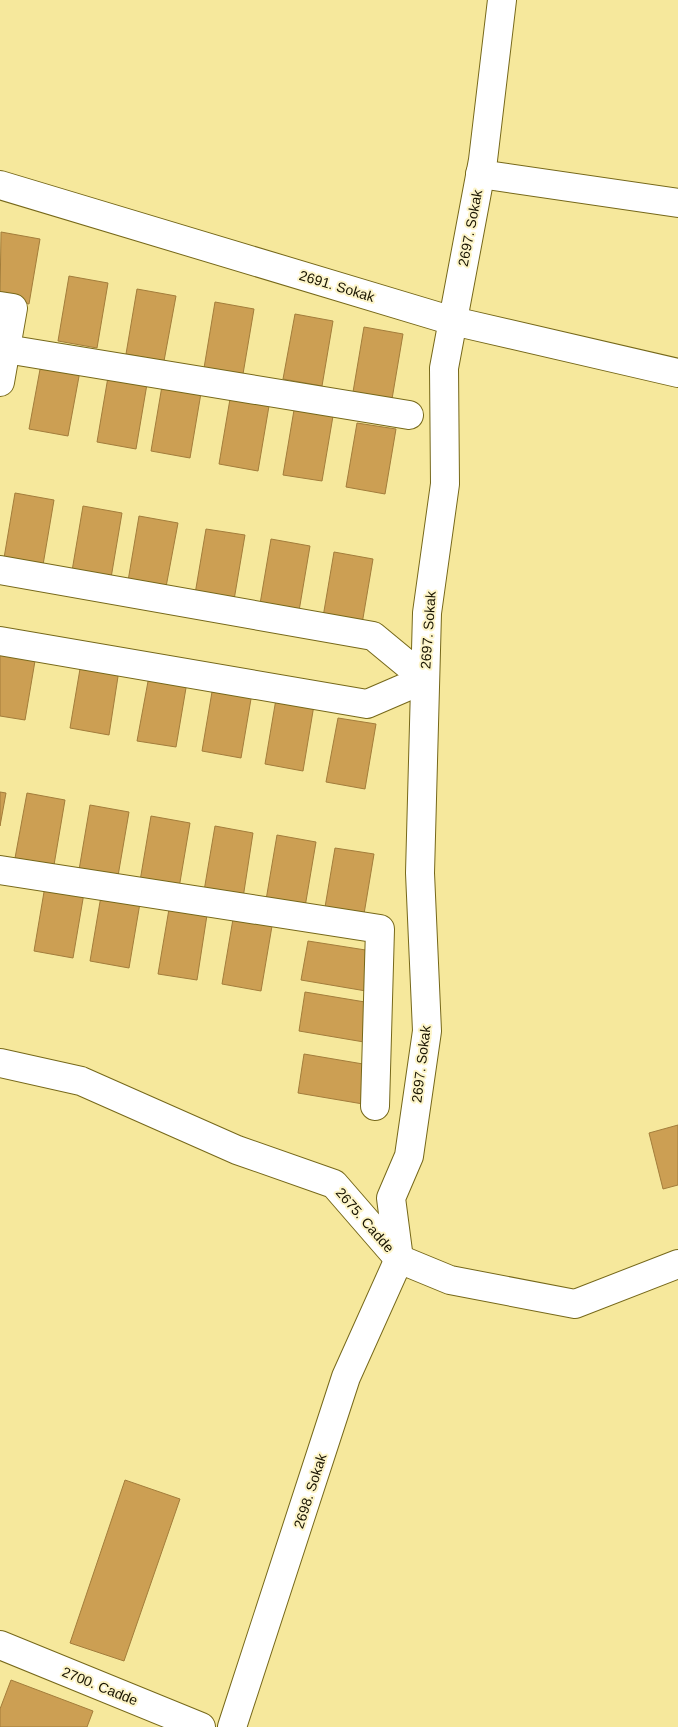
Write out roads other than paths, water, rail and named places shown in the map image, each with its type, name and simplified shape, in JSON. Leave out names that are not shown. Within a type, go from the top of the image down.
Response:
[{"type":"street","name":"2697. Sokak","points":[[399,1259],[391,1198],[408,1156],[427,1031],[420,873],[427,613],[445,484],[444,368],[480,174],[502,0]]},
{"type":"street","points":[[480,174],[678,203]]},
{"type":"street","name":"2691. Sokak","points":[[0,185],[453,321],[678,373]]},
{"type":"street","points":[[0,306],[13,308],[0,382]]},
{"type":"street","points":[[6,349],[409,415]]},
{"type":"street","points":[[0,570],[373,636],[425,679],[367,704],[0,641]]},
{"type":"street","points":[[0,870],[380,929],[375,1106]]},
{"type":"street","name":"2675. Cadde","points":[[0,1063],[81,1081],[237,1150],[334,1184],[399,1259],[450,1280],[575,1304],[678,1264]]},
{"type":"street","name":"2698. Sokak","points":[[232,1727],[346,1377],[399,1259]]},
{"type":"street","name":"2700. Cadde","points":[[0,1645],[201,1727]]}]
